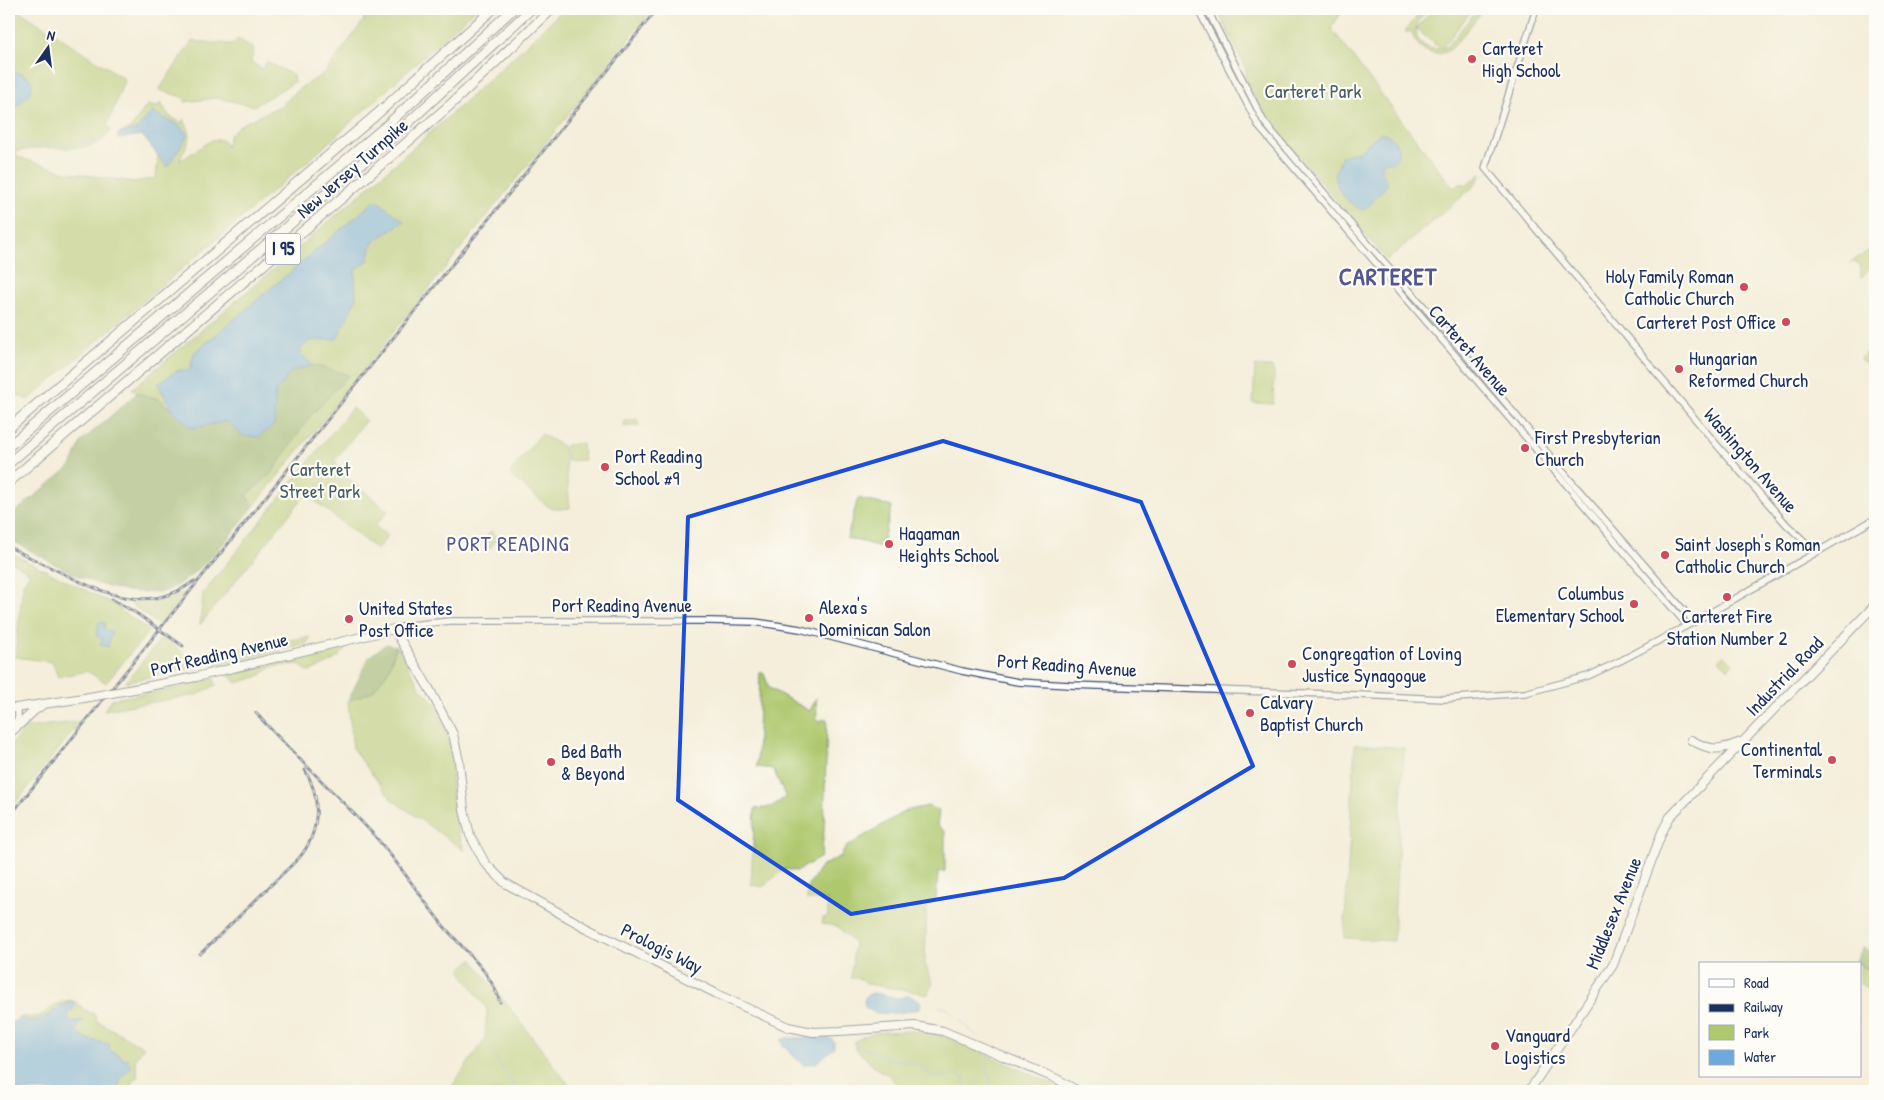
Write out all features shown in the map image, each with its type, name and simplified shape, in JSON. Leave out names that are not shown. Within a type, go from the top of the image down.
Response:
[{"type":"highway","name":"New Jersey Turnpike","points":[[9,428],[376,115],[493,9]]},
{"type":"highway","name":"New Jersey Turnpike","points":[[9,446],[379,132],[513,9]]},
{"type":"highway","name":"New Jersey Turnpike","points":[[9,463],[387,142],[532,9]]},
{"type":"highway","name":"New Jersey Turnpike","points":[[9,482],[450,105],[552,9]]},
{"type":"main road","name":"Industrial Road","points":[[1717,769],[1875,604]]},
{"type":"main road","name":"Port Reading Avenue","points":[[9,709],[84,698],[196,677],[394,629]]},
{"type":"main road","name":"Prologis Way","points":[[394,629],[435,698],[453,734],[459,762],[464,810],[470,835],[485,862],[505,883],[597,934],[788,1027],[813,1032],[915,1026],[943,1031],[1057,1080],[1078,1091]]},
{"type":"main road","points":[[9,733],[44,704]]},
{"type":"main road","points":[[1691,740],[1707,748],[1717,750],[1743,742]]},
{"type":"main road","name":"Middlesex Avenue","points":[[1529,1091],[1613,965],[1659,840],[1670,817],[1717,769]]},
{"type":"street","name":"Carteret Avenue","points":[[1198,9],[1259,126],[1686,626]]},
{"type":"street","name":"Carteret Avenue","points":[[1207,9],[1264,122],[1694,622]]},
{"type":"street","name":"Washington Avenue","points":[[1536,9],[1485,168],[1717,445],[1787,525],[1816,552]]},
{"type":"street","name":"Port Reading Avenue","points":[[394,629],[410,625],[450,621],[755,622],[800,629],[923,661],[1018,682],[1444,699],[1525,693],[1588,676],[1694,622],[1875,519]]},
{"type":"street","points":[[9,733],[18,718],[18,708]]},
{"type":"highlighted area","points":[[943,441],[1141,502],[1253,766],[1064,878],[851,914],[678,800],[688,517]]},
{"type":"green space","points":[[9,9],[16,9],[125,79],[107,126],[111,129],[100,142],[73,148],[42,148],[18,151],[15,156],[66,172],[134,182],[156,178],[158,155],[167,167],[188,135],[136,130],[118,134],[131,128],[147,105],[156,107],[161,103],[169,116],[182,123],[183,119],[190,136],[180,161],[212,140],[223,140],[226,147],[230,134],[240,125],[282,105],[300,88],[325,73],[364,20],[361,9],[476,9],[308,161],[28,400],[18,395],[9,395],[9,109],[18,105],[28,77],[22,74],[9,73]]},
{"type":"green space","points":[[564,9],[653,9],[254,506],[246,496],[271,474],[310,416],[349,375],[312,365],[298,351],[356,299],[355,270],[368,261],[372,243],[404,221],[376,200],[194,353],[190,370],[158,384],[174,413],[159,399],[137,393],[132,389],[405,155]]},
{"type":"green space","name":"Carteret Park","points":[[1217,9],[1338,9],[1342,12],[1331,28],[1453,188],[1462,183],[1467,185],[1482,173],[1474,186],[1387,260],[1265,117],[1244,76],[1247,72]]},
{"type":"green space","points":[[1423,9],[1428,9],[1417,25],[1417,37],[1426,46],[1438,49],[1444,48],[1449,44],[1478,9],[1484,9],[1453,47],[1447,51],[1434,53],[1428,52],[1417,43],[1411,30],[1408,33],[1405,31]]},
{"type":"green space","points":[[1433,9],[1473,9],[1441,49],[1416,29]]},
{"type":"green space","points":[[238,38],[254,49],[251,62],[262,69],[267,62],[293,75],[294,82],[254,106],[217,98],[185,102],[185,98],[159,90],[192,41],[234,44]]},
{"type":"green space","points":[[1870,250],[1875,254],[1875,262],[1861,278],[1861,268],[1858,264],[1856,262],[1849,263]]},
{"type":"green space","points":[[1875,342],[1875,372],[1860,359]]},
{"type":"green space","points":[[312,365],[349,375],[310,416],[271,474],[246,496],[254,506],[215,553],[193,574],[168,590],[164,592],[134,592],[96,583],[60,567],[9,539],[9,517],[71,466],[81,442],[137,393],[159,399],[192,428],[227,421],[243,436],[274,425],[275,392],[292,371]]},
{"type":"green space","points":[[1255,366],[1272,367],[1274,373],[1273,404],[1253,403]]},
{"type":"green space","name":"Carteret Street Park","points":[[352,408],[366,420],[335,460],[337,469],[388,511],[375,526],[388,536],[377,550],[306,494],[200,625],[203,593]]},
{"type":"green space","points":[[637,419],[639,426],[624,427],[625,421]]},
{"type":"green space","points":[[541,434],[564,447],[570,508],[550,508],[511,476],[511,471]]},
{"type":"green space","points":[[582,443],[584,460],[567,461],[566,445]]},
{"type":"green space","points":[[858,498],[892,507],[881,547],[847,538]]},
{"type":"green space","points":[[491,531],[499,538],[489,549],[482,543]]},
{"type":"green space","points":[[9,552],[113,604],[149,631],[106,683],[87,671],[58,677],[52,662],[15,657],[23,584],[30,573],[9,560]]},
{"type":"green space","points":[[186,592],[159,625],[130,603],[164,601]]},
{"type":"green space","points":[[163,636],[190,659],[196,667],[126,682]]},
{"type":"green space","points":[[309,637],[310,639],[306,644],[217,665],[215,652]]},
{"type":"green space","points":[[386,644],[396,646],[388,671],[373,691],[348,701],[369,657]]},
{"type":"green space","points":[[347,646],[340,656],[308,672],[299,664],[272,667],[259,676],[237,683],[228,675]]},
{"type":"green space","points":[[397,646],[421,689],[437,705],[444,726],[452,753],[451,784],[458,832],[465,851],[391,799],[353,749],[348,701],[373,691],[388,671]]},
{"type":"green space","points":[[1725,655],[1733,663],[1728,669],[1719,660]]},
{"type":"green space","points":[[760,672],[764,674],[769,688],[810,711],[816,698],[817,721],[827,719],[824,830],[821,857],[797,871],[784,869],[763,887],[751,884],[755,809],[771,807],[786,797],[773,769],[757,767]]},
{"type":"green space","points":[[214,678],[216,685],[197,695],[104,710],[112,699],[179,688]]},
{"type":"green space","points":[[81,721],[15,804],[9,800],[9,748],[24,728]]},
{"type":"green space","points":[[1355,744],[1404,748],[1393,941],[1344,938]]},
{"type":"green space","points":[[928,806],[939,811],[937,825],[945,832],[945,871],[938,872],[936,900],[927,904],[925,964],[933,983],[927,995],[867,984],[862,979],[851,978],[854,943],[837,926],[822,924],[823,918],[828,917],[827,900],[807,900],[807,887],[822,866],[841,856],[846,847],[905,811]]},
{"type":"green space","points":[[1863,948],[1875,954],[1875,992],[1862,985],[1862,962],[1855,962]]},
{"type":"green space","points":[[1863,948],[1875,954],[1875,973],[1862,967],[1862,962],[1856,961]]},
{"type":"green space","points":[[472,959],[575,1091],[450,1091],[485,1039],[487,1009],[460,970]]},
{"type":"green space","points":[[70,1000],[94,1014],[97,1021],[144,1047],[135,1059],[138,1077],[132,1081],[131,1091],[116,1091],[121,1078],[129,1069],[121,1056],[110,1051],[105,1043],[79,1036],[76,1031],[83,1021],[69,1022],[68,1013],[71,1011],[56,1009],[39,1019],[19,1018],[23,1016],[38,1016],[62,1001]]},
{"type":"green space","points":[[916,1031],[952,1039],[1068,1091],[902,1091],[888,1074],[881,1072],[855,1049],[854,1042],[868,1035],[884,1032]]},
{"type":"water","points":[[15,72],[25,75],[32,85],[28,96],[9,109],[9,73]]},
{"type":"water","points":[[152,112],[180,126],[188,135],[167,167],[142,135],[118,139],[118,134],[136,130]]},
{"type":"water","points":[[1379,133],[1389,136],[1393,140],[1398,149],[1398,154],[1392,163],[1386,161],[1383,163],[1381,170],[1387,185],[1368,207],[1363,210],[1351,204],[1339,190],[1335,171],[1341,156],[1360,151]]},
{"type":"water","points":[[376,200],[404,221],[372,243],[368,261],[355,270],[356,299],[337,339],[309,341],[299,351],[312,365],[292,371],[275,392],[274,425],[258,437],[243,436],[227,421],[192,428],[174,413],[158,384],[178,370],[190,370],[194,353]]},
{"type":"water","points":[[99,622],[105,623],[104,630],[112,631],[108,647],[100,645],[102,638],[96,636]]},
{"type":"water","points":[[872,993],[900,998],[908,995],[920,1001],[921,1005],[919,1009],[905,1012],[877,1013],[865,1007],[864,1001],[866,996]]},
{"type":"water","points":[[74,1002],[74,1006],[68,1013],[69,1022],[84,1020],[76,1031],[79,1034],[87,1039],[109,1044],[110,1051],[121,1056],[123,1060],[128,1058],[128,1063],[132,1066],[121,1078],[117,1091],[9,1091],[9,1025],[19,1018],[31,1021],[42,1019],[61,1006]]},
{"type":"water","points":[[786,1038],[830,1038],[834,1041],[834,1048],[816,1063],[803,1065],[783,1046],[781,1040]]},
{"type":"waterway","points":[[9,137],[13,144],[32,146],[90,142],[109,134]]},
{"type":"waterway","points":[[9,162],[13,146]]},
{"type":"waterway","points":[[939,1007],[947,1008],[977,1036]]},
{"type":"waterway","points":[[856,1045],[892,1059],[919,1064],[936,1077],[960,1074],[967,1091]]},
{"type":"waterway","points":[[494,1056],[517,1091]]},
{"type":"waterway","points":[[987,1060],[990,1083],[989,1091]]},
{"type":"railway","points":[[9,817],[657,9]]},
{"type":"railway","points":[[9,547],[96,589],[129,598],[162,597],[178,591],[194,581]]},
{"type":"railway","points":[[112,599],[136,613],[183,646]]},
{"type":"railway","points":[[256,713],[381,844],[442,924],[483,970],[500,1002]]},
{"type":"railway","points":[[200,954],[299,858],[306,848],[315,827],[316,804],[314,792],[305,770]]},
{"type":"place","name":"Carteret High School","points":[[1472,59]]},
{"type":"place","name":"Holy Family Roman Catholic Church","points":[[1744,287]]},
{"type":"place","name":"Carteret Post Office","points":[[1786,322]]},
{"type":"place","name":"Hungarian Reformed Church","points":[[1679,369]]},
{"type":"place","name":"First Presbyterian Church","points":[[1525,448]]},
{"type":"place","name":"Port Reading School #9","points":[[605,467]]},
{"type":"place","name":"Hagaman Heights School","points":[[889,544]]},
{"type":"place","name":"Saint Joseph's Roman Catholic Church","points":[[1665,555]]},
{"type":"place","name":"Carteret Fire Station Number 2","points":[[1727,597]]},
{"type":"place","name":"Columbus Elementary School","points":[[1634,604]]},
{"type":"place","name":"Alexa's Dominican Salon","points":[[809,618]]},
{"type":"place","name":"United States Post Office","points":[[349,619]]},
{"type":"place","name":"Congregation of Loving Justice Synagogue","points":[[1292,664]]},
{"type":"place","name":"Calvary Baptist Church","points":[[1250,713]]},
{"type":"place","name":"Continental Terminals","points":[[1832,760]]},
{"type":"place","name":"Bed Bath & Beyond","points":[[551,762]]},
{"type":"place","name":"Vanguard Logistics","points":[[1495,1046]]},
{"type":"district","name":"CARTERET","points":[[1388,277]]},
{"type":"district","name":"PORT READING","points":[[508,544]]}]
